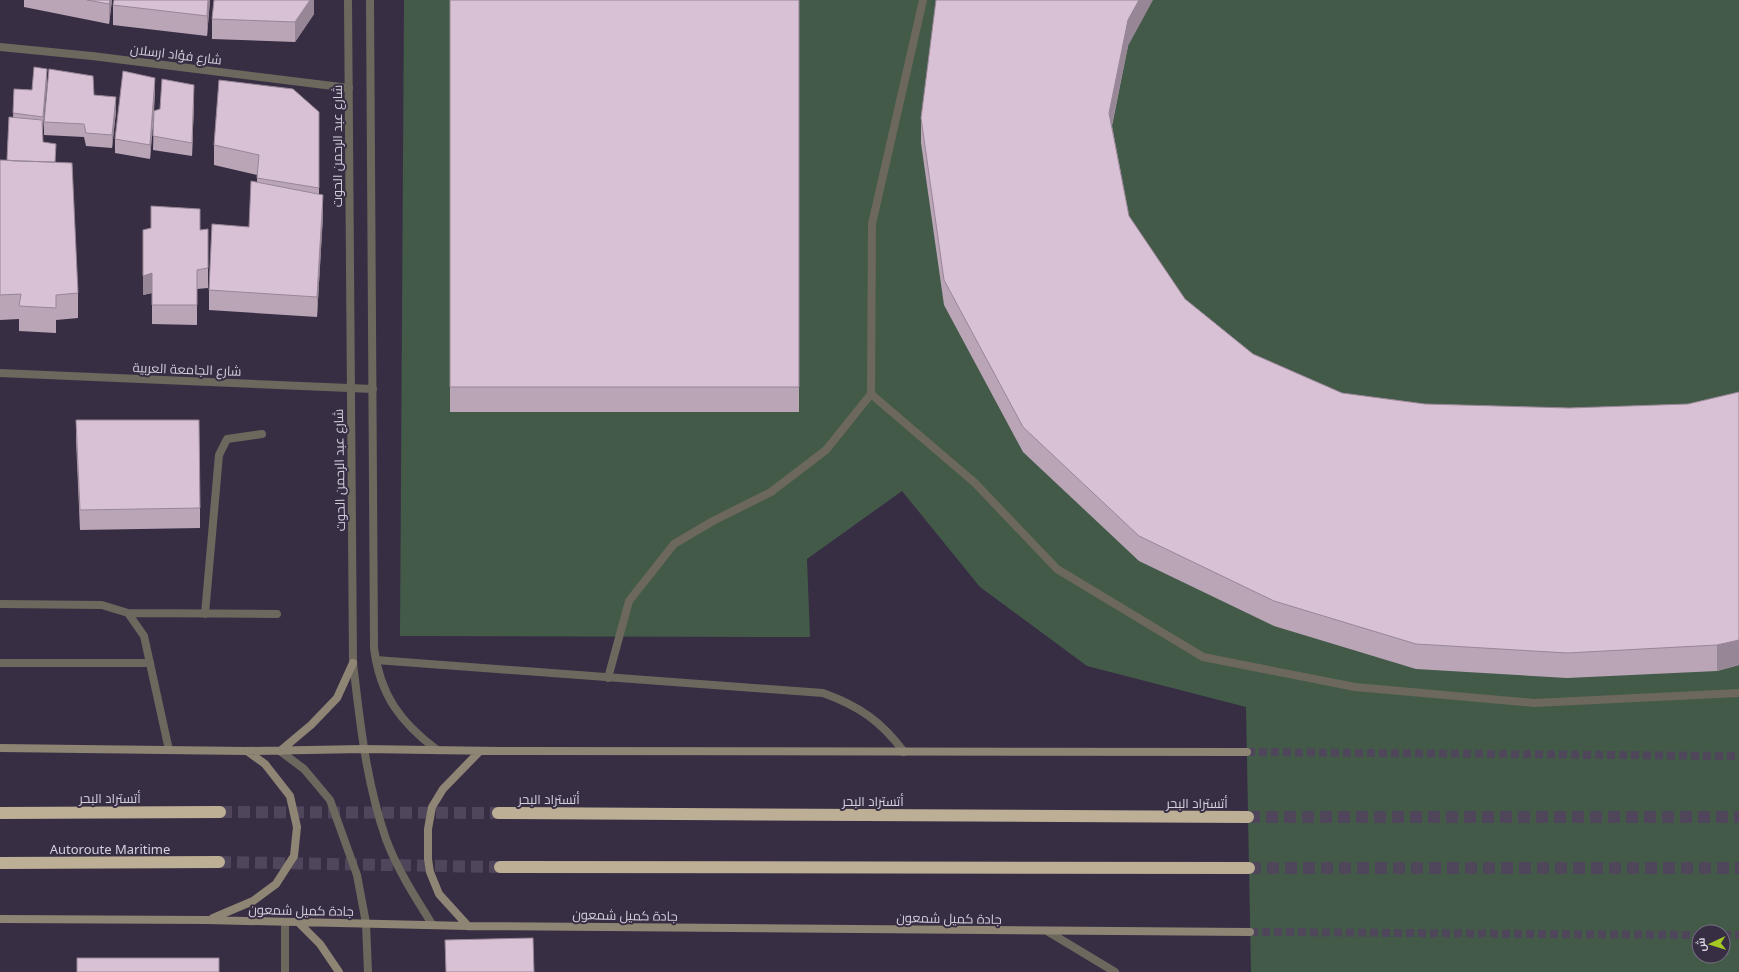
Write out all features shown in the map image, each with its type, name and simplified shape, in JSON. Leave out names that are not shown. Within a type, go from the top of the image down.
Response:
[{"type":"highway","name":"أتستراد البحر","points":[[0,813],[220,812]]},
{"type":"highway","name":"أتستراد البحر","points":[[498,813],[1248,817]]},
{"type":"highway","name":"Autoroute Maritime","points":[[0,863],[219,862]]},
{"type":"highway","points":[[500,867],[1249,868]]},
{"type":"main road","points":[[280,750],[316,721],[337,698],[353,663]]},
{"type":"main road","points":[[0,748],[248,751],[363,749],[480,751],[1247,752]]},
{"type":"main road","points":[[207,920],[254,901],[276,884],[294,856],[297,826],[290,796],[265,764],[248,751]]},
{"type":"main road","points":[[468,926],[439,894],[430,872],[428,859],[428,829],[432,807],[443,789],[480,751]]},
{"type":"main road","name":"جادة كميل شمعون","points":[[0,919],[207,920],[468,926],[1250,932]]},
{"type":"main road","points":[[298,922],[320,944],[339,972]]},
{"type":"street","name":"شارع عبد الرحمن الحوت","points":[[348,0],[353,663],[363,749],[374,801],[386,840],[407,883],[432,924]]},
{"type":"street","points":[[370,0],[376,660],[384,687],[396,712],[414,733],[436,750]]},
{"type":"street","points":[[608,678],[629,601],[674,544],[712,521],[777,488],[826,450],[871,394],[872,224],[923,0]]},
{"type":"street","name":"شارع فؤاد ارسلان","points":[[0,47],[92,56],[349,88]]},
{"type":"street","name":"شارع الجامعة العربية","points":[[0,373],[373,389]]},
{"type":"street","points":[[871,394],[975,482],[1057,569],[1203,657],[1355,687],[1534,703],[1739,693]]},
{"type":"street","points":[[205,614],[219,455],[227,438],[262,434]]},
{"type":"street","points":[[0,604],[102,605],[128,613],[278,614]]},
{"type":"street","points":[[128,613],[144,636],[169,750]]},
{"type":"street","points":[[376,660],[823,693],[844,701],[863,711],[880,724],[904,752]]},
{"type":"street","points":[[0,663],[150,663]]},
{"type":"street","points":[[280,750],[304,769],[330,800],[357,875],[366,923],[368,972]]},
{"type":"street","points":[[285,922],[285,972]]},
{"type":"street","points":[[1047,931],[1115,972]]},
{"type":"green space","points":[[404,0],[1739,0],[1739,972],[1251,972],[1246,707],[1087,666],[980,587],[902,491],[807,559],[810,637],[400,636]]},
{"type":"building","points":[[87,0],[110,0],[109,4]]},
{"type":"building","points":[[114,0],[208,0],[207,16],[113,5]]},
{"type":"building","points":[[214,0],[310,0],[295,22],[212,19]]},
{"type":"building","points":[[450,0],[799,0],[799,387],[450,387]]},
{"type":"building","points":[[936,0],[1139,0],[1128,20],[1109,113],[1129,216],[1185,299],[1253,354],[1342,393],[1425,404],[1569,408],[1688,404],[1739,392],[1739,640],[1717,645],[1567,653],[1416,644],[1274,601],[1139,536],[1023,427],[944,280],[921,118]]},
{"type":"building","points":[[34,67],[47,69],[43,117],[13,113],[14,89],[32,90]]},
{"type":"building","points":[[49,69],[93,76],[94,95],[116,97],[112,135],[86,133],[84,124],[44,122]]},
{"type":"building","points":[[123,71],[155,78],[150,145],[115,139]]},
{"type":"building","points":[[162,79],[194,85],[192,143],[153,136],[154,111],[160,109]]},
{"type":"building","points":[[219,80],[293,89],[319,112],[319,188],[257,178],[259,155],[214,145]]},
{"type":"building","points":[[9,117],[42,120],[43,142],[56,144],[55,162],[7,160]]},
{"type":"building","points":[[0,160],[72,163],[78,293],[56,295],[56,308],[19,306],[21,294],[0,295]]},
{"type":"building","points":[[251,181],[323,195],[317,297],[209,290],[212,224],[249,227]]},
{"type":"building","points":[[151,206],[200,209],[200,230],[208,229],[208,268],[197,270],[197,305],[152,305],[152,273],[143,276],[143,230],[151,228]]},
{"type":"building","points":[[76,420],[199,420],[200,508],[80,510]]},
{"type":"building","points":[[533,938],[534,972],[446,972],[445,940]]},
{"type":"building","points":[[77,958],[219,958],[219,972],[77,972]]},
{"type":"tunnel","points":[[1247,752],[1739,756]]},
{"type":"tunnel","points":[[220,812],[498,813]]},
{"type":"tunnel","points":[[1248,817],[1739,817]]},
{"type":"tunnel","points":[[219,862],[500,867]]},
{"type":"tunnel","points":[[1249,868],[1739,868]]},
{"type":"tunnel","points":[[1250,932],[1691,935]]},
{"type":"tunnel","points":[[1731,935],[1739,935]]}]
